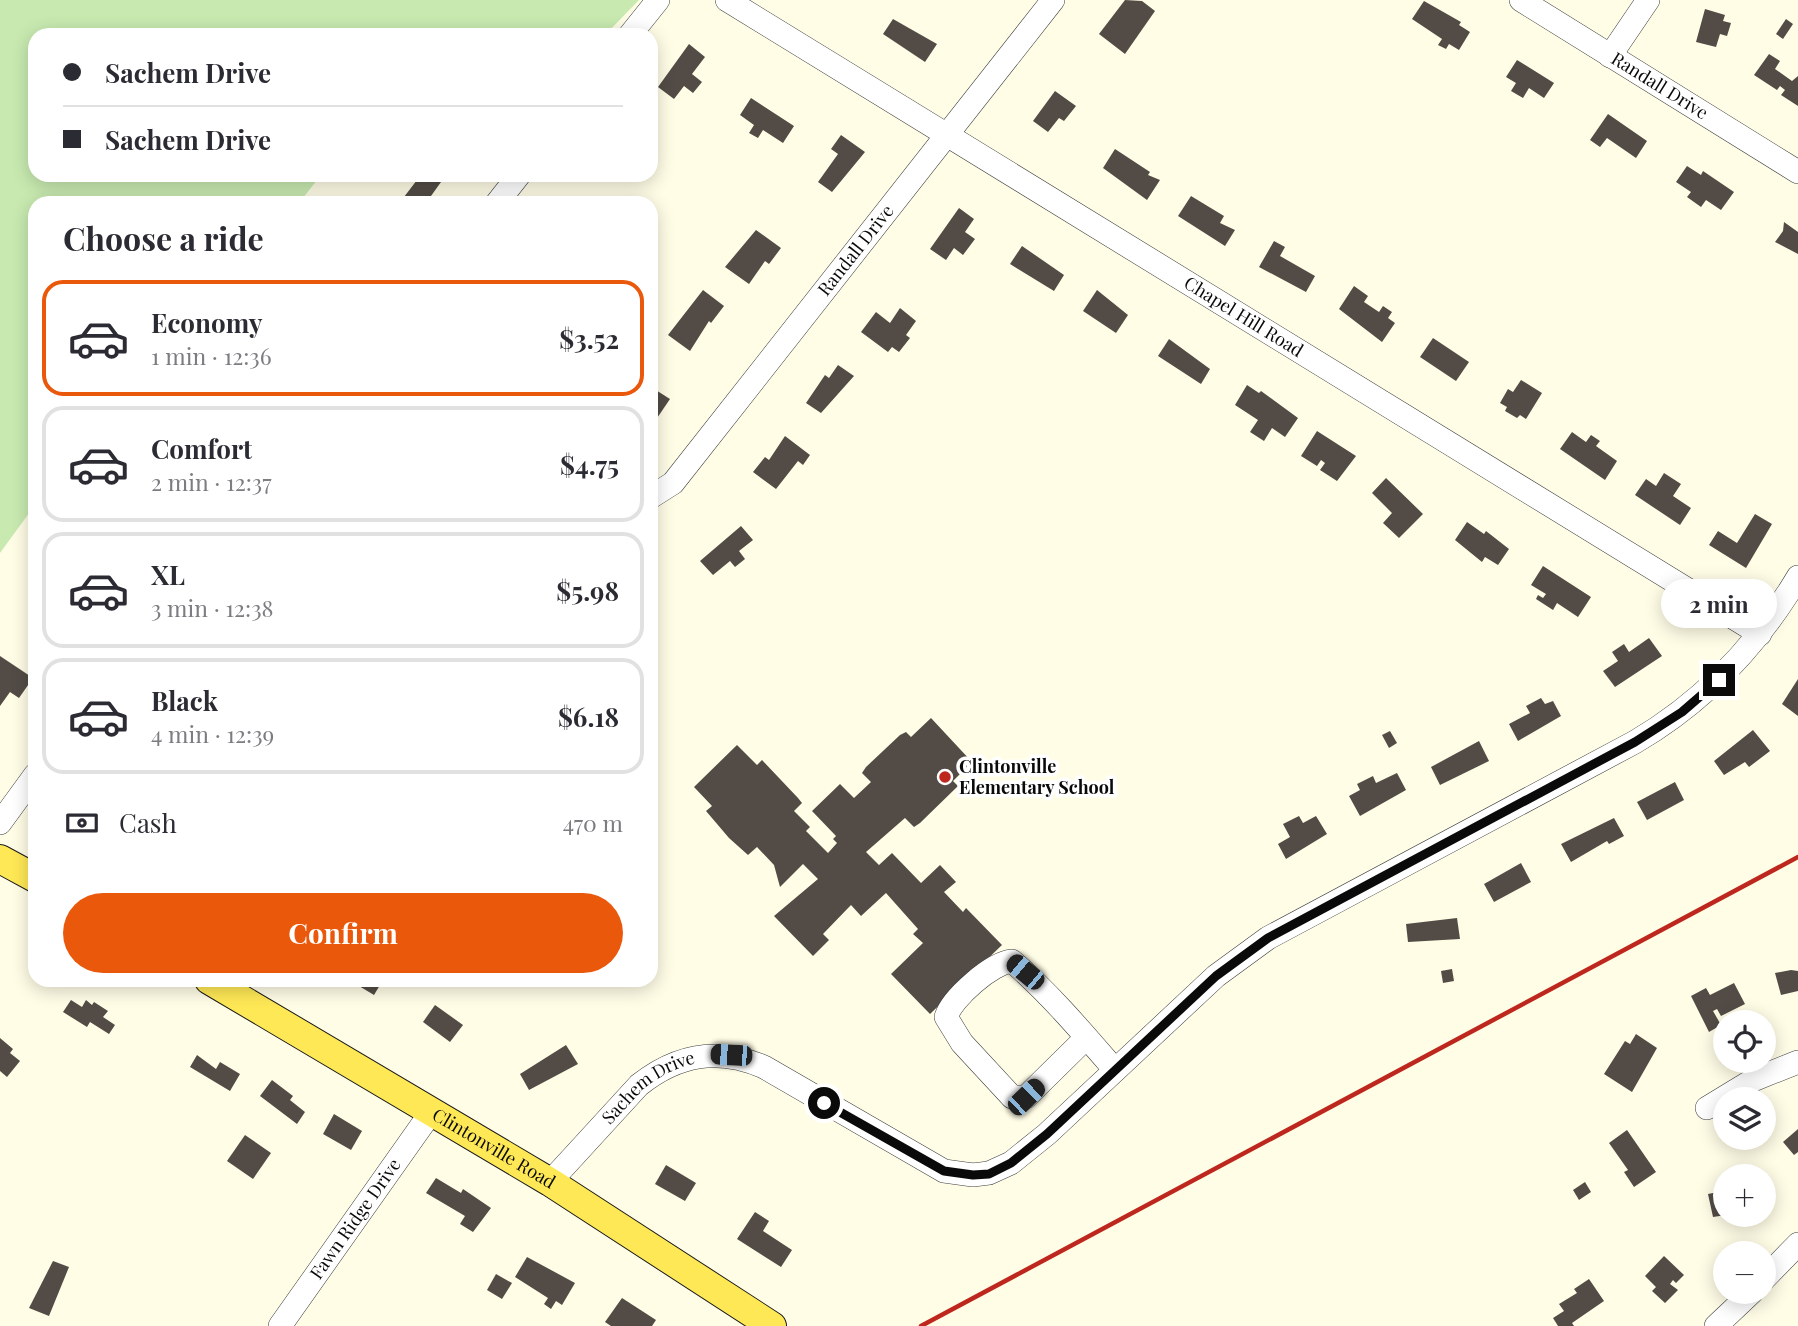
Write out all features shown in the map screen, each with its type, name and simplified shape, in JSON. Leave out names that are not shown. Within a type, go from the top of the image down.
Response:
[{"type":"main road","points":[[0,859],[28,874]]},
{"type":"main road","name":"Clintonville Road","points":[[221,987],[551,1182],[772,1326]]},
{"type":"street","points":[[636,28],[658,0]]},
{"type":"street","name":"Chapel Hill Road","points":[[727,0],[1759,634]]},
{"type":"street","name":"Randall Drive","points":[[658,494],[673,483],[1052,0]]},
{"type":"street","name":"Randall Drive","points":[[1521,0],[1798,172]]},
{"type":"street","points":[[1610,55],[1648,0]]},
{"type":"street","points":[[502,196],[514,182]]},
{"type":"street","name":"Sachem Drive","points":[[551,1182],[639,1085],[668,1065],[691,1056],[731,1055],[754,1063],[944,1171],[989,1174],[1011,1163],[1047,1134],[1242,955],[1268,938],[1659,727],[1708,691],[1759,634],[1798,577]]},
{"type":"street","points":[[0,823],[28,785]]},
{"type":"street","points":[[1086,1038],[1026,1097],[1019,1099],[1012,1097],[962,1043],[946,1017],[948,1011],[999,962],[1012,961],[1030,978],[1086,1038],[1115,1070]]},
{"type":"street","points":[[1707,1108],[1753,1080],[1798,1062]]},
{"type":"street","name":"Fawn Ridge Drive","points":[[280,1326],[432,1111]]},
{"type":"street","points":[[1776,1267],[1798,1244]]},
{"type":"street","points":[[1716,1326],[1739,1304]]},
{"type":"green space","points":[[0,0],[639,0],[612,28],[28,28],[28,182],[316,182],[304,196],[28,196],[28,515],[0,553]]},
{"type":"building","points":[[1125,0],[1142,1],[1155,11],[1125,54],[1099,34]]},
{"type":"building","points":[[1424,1],[1461,22],[1459,25],[1470,32],[1459,50],[1449,44],[1446,49],[1438,45],[1442,39],[1412,19]]},
{"type":"building","points":[[1705,9],[1725,15],[1723,21],[1731,23],[1727,36],[1720,34],[1716,47],[1696,42]]},
{"type":"building","points":[[893,19],[937,44],[925,62],[883,34]]},
{"type":"building","points":[[1786,19],[1793,24],[1783,39],[1776,34]]},
{"type":"building","points":[[689,44],[705,57],[692,74],[702,82],[693,93],[684,86],[674,99],[658,87]]},
{"type":"building","points":[[1769,54],[1780,61],[1775,69],[1792,81],[1798,76],[1798,106],[1781,95],[1785,90],[1780,86],[1777,90],[1754,75]]},
{"type":"building","points":[[1517,60],[1554,83],[1544,98],[1529,88],[1523,98],[1511,91],[1516,83],[1506,77]]},
{"type":"building","points":[[1055,91],[1076,106],[1064,121],[1059,118],[1048,132],[1033,121]]},
{"type":"building","points":[[751,98],[794,126],[783,143],[763,130],[758,138],[749,133],[754,125],[740,115]]},
{"type":"building","points":[[1608,114],[1647,141],[1636,158],[1607,138],[1600,147],[1590,140]]},
{"type":"building","points":[[841,135],[865,152],[832,192],[818,182],[838,154],[831,149]]},
{"type":"building","points":[[1115,149],[1150,172],[1148,175],[1160,180],[1147,200],[1103,168]]},
{"type":"building","points":[[1687,166],[1701,175],[1703,171],[1734,192],[1721,210],[1706,200],[1701,207],[1687,197],[1691,192],[1676,182]]},
{"type":"building","points":[[415,182],[441,182],[431,196],[405,196]]},
{"type":"building","points":[[1191,196],[1224,216],[1220,223],[1235,230],[1225,246],[1178,216]]},
{"type":"building","points":[[959,208],[974,219],[965,232],[975,239],[963,255],[954,248],[946,260],[930,249]]},
{"type":"building","points":[[1784,222],[1798,232],[1798,254],[1775,242],[1783,231]]},
{"type":"building","points":[[756,230],[781,248],[769,264],[765,261],[749,284],[725,267]]},
{"type":"building","points":[[1274,241],[1285,247],[1280,256],[1315,276],[1306,292],[1259,267]]},
{"type":"building","points":[[1022,246],[1064,275],[1054,291],[1010,264]]},
{"type":"building","points":[[1354,286],[1368,296],[1364,302],[1379,312],[1383,306],[1392,312],[1388,318],[1395,323],[1382,342],[1339,309]]},
{"type":"building","points":[[703,290],[724,306],[711,323],[709,321],[690,351],[668,335]]},
{"type":"building","points":[[1097,290],[1128,315],[1116,333],[1083,311]]},
{"type":"building","points":[[900,308],[916,321],[906,335],[910,338],[899,352],[892,347],[888,352],[861,332],[876,312],[890,323]]},
{"type":"building","points":[[1433,338],[1469,362],[1456,381],[1420,357]]},
{"type":"building","points":[[1169,339],[1210,369],[1201,384],[1158,356]]},
{"type":"building","points":[[838,365],[854,376],[821,413],[806,403],[825,375],[829,378]]},
{"type":"building","points":[[1521,380],[1542,393],[1526,419],[1520,415],[1517,418],[1505,411],[1507,407],[1500,403],[1508,389],[1513,392]]},
{"type":"building","points":[[1247,385],[1259,393],[1261,391],[1298,418],[1285,437],[1272,428],[1264,441],[1250,432],[1258,420],[1235,405]]},
{"type":"building","points":[[658,391],[670,399],[658,417]]},
{"type":"building","points":[[1317,431],[1356,456],[1337,481],[1320,470],[1325,463],[1321,460],[1317,466],[1301,456]]},
{"type":"building","points":[[1572,432],[1586,442],[1591,435],[1600,441],[1596,446],[1617,461],[1605,480],[1560,449]]},
{"type":"building","points":[[785,436],[810,455],[803,465],[798,461],[776,489],[753,472],[765,457],[769,460]]},
{"type":"building","points":[[1664,473],[1681,484],[1673,496],[1691,508],[1680,525],[1635,495],[1646,479],[1656,486]]},
{"type":"building","points":[[1386,478],[1423,514],[1399,538],[1383,523],[1392,513],[1372,493]]},
{"type":"building","points":[[1755,514],[1772,524],[1746,568],[1709,545],[1718,531],[1737,543]]},
{"type":"building","points":[[1467,522],[1484,534],[1486,531],[1509,549],[1498,565],[1485,557],[1482,562],[1455,540]]},
{"type":"building","points":[[741,526],[753,540],[739,551],[745,559],[735,567],[730,561],[713,575],[700,561]]},
{"type":"building","points":[[1543,566],[1591,597],[1578,617],[1557,603],[1553,610],[1536,599],[1538,595],[1543,598],[1546,594],[1531,585]]},
{"type":"building","points":[[1649,638],[1662,656],[1615,687],[1603,671],[1618,661],[1612,652],[1624,644],[1629,652]]},
{"type":"building","points":[[0,656],[28,675],[28,685],[19,698],[10,692],[0,706]]},
{"type":"building","points":[[1798,679],[1798,716],[1782,704]]},
{"type":"building","points":[[1541,698],[1545,704],[1553,701],[1561,716],[1518,741],[1509,724],[1530,713],[1526,706]]},
{"type":"building","points":[[931,718],[972,762],[953,781],[958,786],[920,823],[914,827],[905,818],[866,852],[879,865],[892,853],[921,883],[940,865],[956,882],[944,892],[963,912],[966,908],[1002,945],[930,1014],[891,974],[923,943],[913,934],[918,929],[886,893],[861,916],[851,905],[823,934],[829,940],[813,956],[774,916],[818,879],[803,864],[780,887],[774,865],[757,847],[748,855],[729,838],[706,811],[712,806],[694,787],[737,745],[757,765],[762,760],[798,798],[802,803],[794,811],[810,827],[806,831],[828,853],[837,843],[833,839],[836,836],[812,811],[840,784],[854,798],[871,782],[862,773],[866,767],[900,735],[906,732],[911,737]]},
{"type":"building","points":[[1753,730],[1770,751],[1749,767],[1745,762],[1724,775],[1714,761]]},
{"type":"building","points":[[1390,731],[1397,743],[1389,748],[1382,735]]},
{"type":"building","points":[[1479,741],[1489,761],[1440,785],[1431,767]]},
{"type":"building","points":[[1397,773],[1406,790],[1360,816],[1349,796],[1360,790],[1357,784],[1373,776],[1376,783]]},
{"type":"building","points":[[1675,782],[1684,800],[1647,820],[1637,802]]},
{"type":"building","points":[[1299,816],[1303,823],[1316,816],[1327,834],[1286,859],[1278,844],[1290,837],[1283,824]]},
{"type":"building","points":[[1614,818],[1624,836],[1609,844],[1607,841],[1571,862],[1561,844]]},
{"type":"building","points":[[1521,863],[1531,882],[1494,902],[1484,884]]},
{"type":"building","points":[[1457,918],[1460,939],[1408,942],[1406,924]]},
{"type":"building","points":[[1452,969],[1454,981],[1443,983],[1441,971]]},
{"type":"building","points":[[1798,971],[1798,991],[1781,995],[1775,973]]},
{"type":"building","points":[[1734,983],[1745,1004],[1733,1010],[1713,1010],[1713,1030],[1709,1032],[1691,996],[1706,988],[1710,995]]},
{"type":"building","points":[[361,987],[379,987],[374,995]]},
{"type":"building","points":[[71,1000],[82,1007],[86,1000],[92,1005],[94,1002],[108,1011],[103,1017],[115,1025],[109,1034],[90,1022],[87,1027],[63,1012]]},
{"type":"building","points":[[435,1005],[463,1025],[450,1042],[423,1022]]},
{"type":"building","points":[[1636,1034],[1657,1048],[1632,1092],[1604,1074],[1625,1041],[1630,1044]]},
{"type":"building","points":[[0,1038],[13,1049],[10,1053],[20,1061],[7,1077],[0,1071]]},
{"type":"building","points":[[566,1045],[578,1064],[529,1090],[520,1074]]},
{"type":"building","points":[[197,1055],[216,1069],[220,1062],[240,1074],[230,1091],[190,1067]]},
{"type":"building","points":[[272,1080],[293,1096],[290,1100],[305,1112],[297,1124],[260,1096]]},
{"type":"building","points":[[334,1114],[362,1131],[351,1150],[323,1134]]},
{"type":"building","points":[[1798,1129],[1798,1152],[1794,1155],[1783,1142]]},
{"type":"building","points":[[1627,1130],[1656,1172],[1634,1187],[1624,1172],[1628,1170],[1609,1143]]},
{"type":"building","points":[[245,1135],[271,1153],[253,1179],[227,1161]]},
{"type":"building","points":[[666,1165],[696,1183],[685,1201],[655,1184]]},
{"type":"building","points":[[436,1178],[461,1193],[463,1189],[491,1208],[473,1232],[460,1224],[465,1216],[426,1193]]},
{"type":"building","points":[[1585,1182],[1591,1192],[1579,1200],[1573,1190]]},
{"type":"building","points":[[1713,1193],[1713,1217],[1708,1194]]},
{"type":"building","points":[[755,1212],[769,1221],[763,1231],[792,1250],[781,1267],[737,1239]]},
{"type":"building","points":[[1664,1256],[1684,1275],[1676,1283],[1673,1280],[1670,1284],[1678,1290],[1665,1303],[1652,1291],[1656,1287],[1645,1276]]},
{"type":"building","points":[[527,1257],[575,1283],[562,1305],[556,1301],[551,1309],[544,1304],[548,1298],[515,1277]]},
{"type":"building","points":[[53,1261],[69,1267],[49,1316],[29,1308]]},
{"type":"building","points":[[496,1274],[512,1283],[502,1299],[487,1290]]},
{"type":"building","points":[[1589,1279],[1604,1301],[1572,1323],[1574,1326],[1558,1326],[1553,1318],[1564,1311],[1559,1304],[1577,1293],[1574,1289]]},
{"type":"building","points":[[622,1298],[656,1320],[652,1326],[611,1326],[605,1322]]},
{"type":"railway","points":[[921,1326],[1798,857]]},
{"type":"place","name":"Clintonville Elementary School","points":[[945,777]]},
{"type":"route","points":[[824,1103],[895,1146],[944,1171],[958,1175],[989,1174],[1011,1163],[1047,1134],[1216,976],[1242,955],[1268,938],[1635,742],[1682,712],[1719,680]]}]
